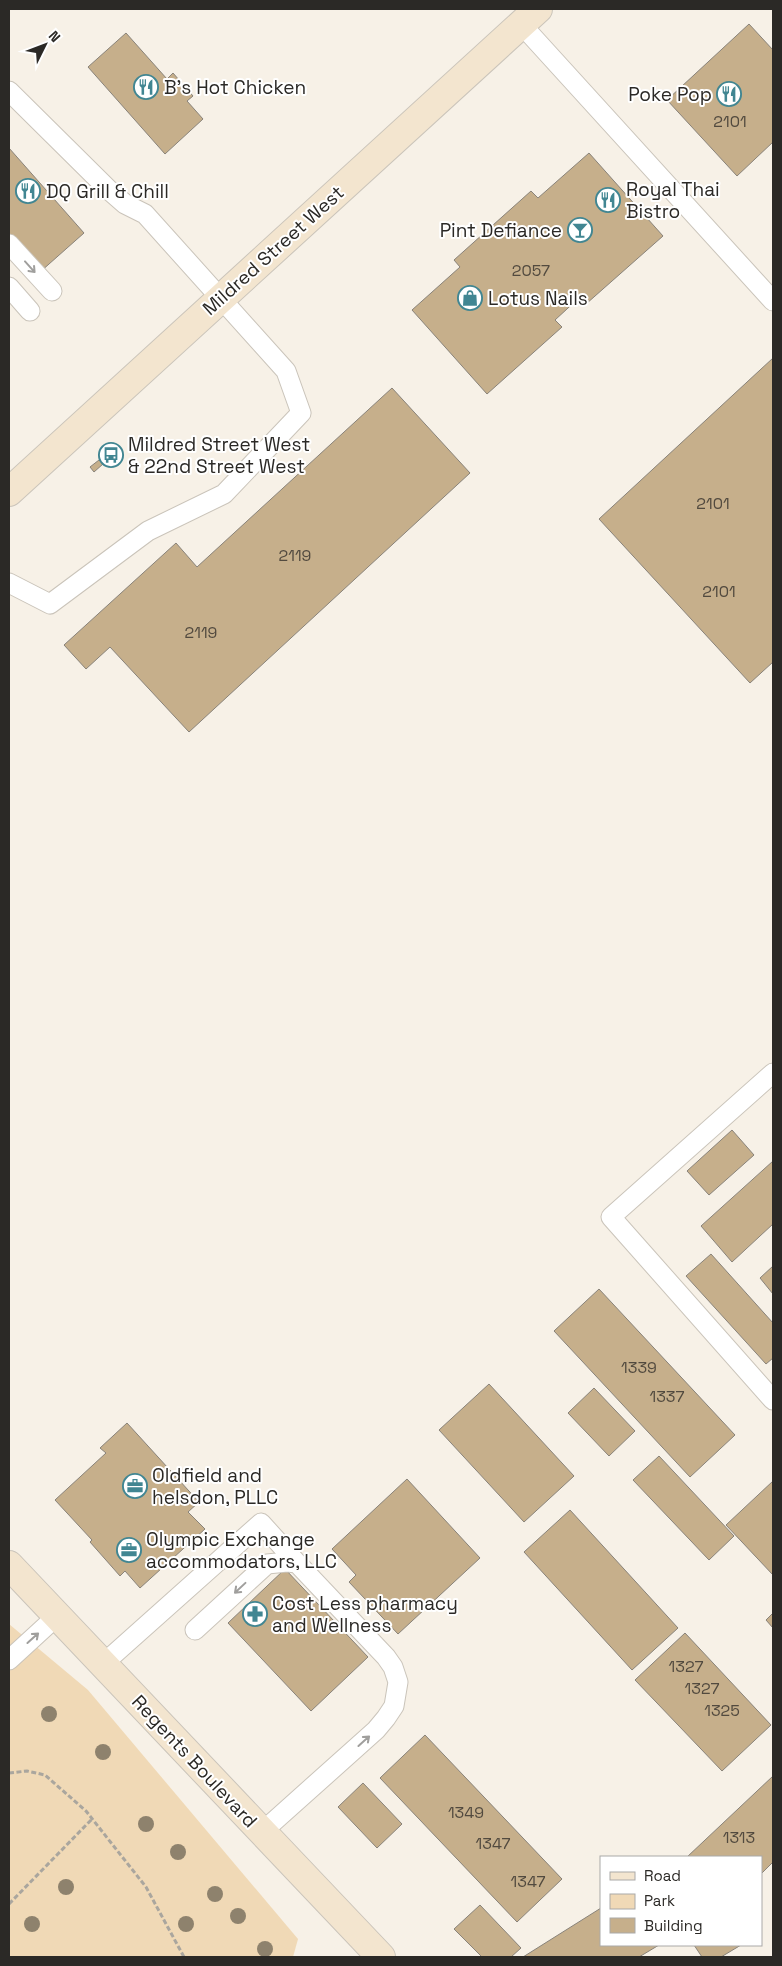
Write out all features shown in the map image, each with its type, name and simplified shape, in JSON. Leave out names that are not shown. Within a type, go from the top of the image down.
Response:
[{"type":"main road","name":"Mildred Street West","points":[[9,492],[530,16]]},
{"type":"main road","name":"Regents Boulevard","points":[[12,1576],[57,1616],[380,1957]]},
{"type":"lane","points":[[530,16],[773,301]]},
{"type":"lane","points":[[9,91],[109,190],[125,204],[145,214],[286,371],[300,413],[224,494],[148,531],[50,604],[9,583]]},
{"type":"lane","points":[[9,244],[52,292]]},
{"type":"lane","points":[[9,287],[30,311]]},
{"type":"lane","points":[[773,1073],[611,1216],[773,1400]]},
{"type":"lane","points":[[103,1664],[261,1522],[386,1657],[393,1667],[398,1682],[394,1706],[376,1730],[262,1832]]},
{"type":"lane","points":[[195,1630],[268,1564],[297,1562]]},
{"type":"lane","points":[[9,1660],[57,1616]]},
{"type":"path","points":[[9,1773],[26,1771],[45,1776],[92,1819],[146,1887],[184,1957]]},
{"type":"path","points":[[9,1904],[92,1819]]},
{"type":"green space","points":[[9,1624],[88,1690],[298,1939],[293,1957],[9,1957]]},
{"type":"building","points":[[749,24],[773,50],[773,142],[737,176],[667,100]]},
{"type":"building","name":"B's Hot Chicken","points":[[126,33],[167,79],[173,73],[193,96],[187,101],[203,119],[165,154],[88,67]]},
{"type":"building","name":"DQ Grill & Chill","points":[[9,148],[84,233],[40,272],[9,237]]},
{"type":"building","points":[[589,153],[663,236],[586,304],[580,297],[555,320],[562,327],[487,394],[412,310],[460,267],[454,260],[531,191],[538,198]]},
{"type":"building","points":[[773,358],[773,662],[750,683],[599,519]]},
{"type":"building","points":[[392,388],[470,473],[189,732],[110,647],[86,669],[64,645],[176,543],[197,567]]},
{"type":"building","points":[[99,460],[103,464],[94,472],[90,467]]},
{"type":"building","points":[[732,1130],[754,1155],[709,1195],[687,1171]]},
{"type":"building","points":[[773,1161],[773,1224],[732,1262],[701,1226]]},
{"type":"building","points":[[711,1254],[773,1323],[773,1358],[766,1364],[686,1276]]},
{"type":"building","points":[[773,1266],[773,1294],[760,1278]]},
{"type":"building","points":[[599,1289],[735,1435],[690,1477],[554,1331]]},
{"type":"building","points":[[489,1384],[574,1476],[524,1522],[439,1430]]},
{"type":"building","points":[[594,1388],[635,1431],[609,1456],[568,1413]]},
{"type":"building","points":[[127,1423],[199,1502],[188,1512],[205,1529],[140,1588],[125,1571],[120,1576],[90,1542],[92,1540],[55,1500],[106,1453],[100,1448]]},
{"type":"building","points":[[659,1456],[734,1536],[709,1560],[633,1480]]},
{"type":"building","points":[[407,1479],[480,1558],[398,1634],[349,1582],[356,1575],[332,1549]]},
{"type":"building","points":[[773,1481],[773,1575],[726,1525]]},
{"type":"building","points":[[570,1510],[678,1628],[632,1670],[524,1552]]},
{"type":"building","points":[[285,1569],[368,1657],[311,1711],[228,1623]]},
{"type":"building","points":[[773,1613],[773,1628],[766,1620]]},
{"type":"building","points":[[685,1633],[771,1725],[722,1771],[635,1680]]},
{"type":"building","points":[[425,1735],[562,1879],[517,1922],[380,1778]]},
{"type":"building","points":[[773,1776],[773,1862],[762,1873],[762,1856],[688,1856]]},
{"type":"building","points":[[363,1783],[402,1824],[377,1848],[338,1807]]},
{"type":"building","points":[[480,1905],[521,1948],[511,1957],[482,1957],[454,1929]]},
{"type":"building","points":[[600,1909],[600,1946],[657,1946],[639,1957],[523,1957]]},
{"type":"building","points":[[695,1946],[739,1946],[721,1957],[702,1957]]},
{"type":"place","name":"B's Hot Chicken","points":[[146,87]]},
{"type":"place","name":"Poke Pop","points":[[729,94]]},
{"type":"place","name":"DQ Grill & Chill","points":[[28,191]]},
{"type":"place","name":"Royal Thai Bistro","points":[[608,200]]},
{"type":"place","name":"Pint Defiance","points":[[580,230]]},
{"type":"place","name":"Lotus Nails","points":[[470,298]]},
{"type":"place","name":"Mildred Street West & 22nd Street West","points":[[111,455]]},
{"type":"place","name":"Oldfield and helsdon, PLLC","points":[[135,1486]]},
{"type":"place","name":"Olympic Exchange accommodators, LLC","points":[[129,1550]]},
{"type":"place","name":"Cost Less pharmacy and Wellness","points":[[255,1614]]}]
